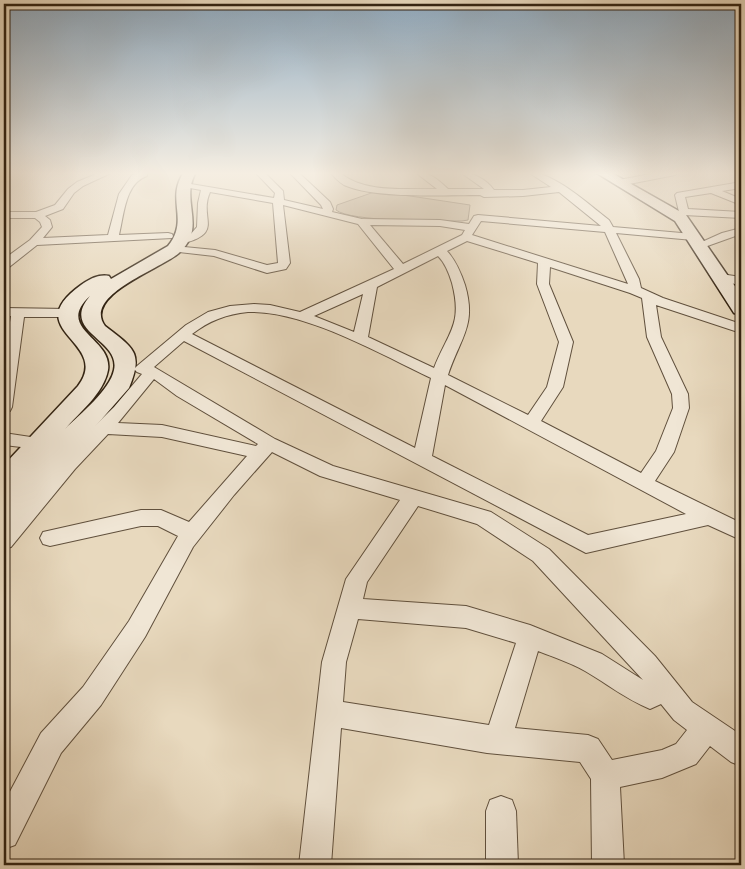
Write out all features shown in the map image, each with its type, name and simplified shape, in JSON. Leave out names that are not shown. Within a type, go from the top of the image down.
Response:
[{"type":"main road","points":[[4,511],[118,388],[141,369],[98,329],[91,316],[93,304],[104,292],[158,261],[187,227],[186,213]]},
{"type":"main road","points":[[679,213],[741,309]]},
{"type":"main road","points":[[4,482],[86,391],[97,371],[98,362],[95,354],[72,329],[68,321],[68,313],[77,297],[142,259],[162,244],[174,242]]},
{"type":"street","points":[[4,215],[38,216],[46,213]]},
{"type":"street","points":[[113,239],[119,213]]},
{"type":"street","points":[[174,242],[194,238],[200,231],[205,213]]},
{"type":"street","points":[[34,242],[113,239],[174,242],[267,269],[280,267],[284,263],[278,213]]},
{"type":"street","points":[[321,213],[362,222],[440,223],[472,228],[610,230],[696,242],[741,231]]},
{"type":"street","points":[[301,317],[439,251],[472,228],[475,213]]},
{"type":"street","points":[[593,213],[610,230],[641,294],[659,350],[680,394],[681,408],[665,452],[644,483]]},
{"type":"street","points":[[679,213],[741,215]]},
{"type":"street","points":[[4,265],[34,242],[47,227],[45,220],[38,216]]},
{"type":"street","points":[[362,222],[401,270]]},
{"type":"street","points":[[472,228],[544,262],[741,329]]},
{"type":"street","points":[[422,460],[439,376],[461,328],[464,316],[464,304],[450,262],[439,251]]},
{"type":"street","points":[[531,423],[555,387],[566,342],[543,284],[544,262]]},
{"type":"street","points":[[721,278],[741,281]]},
{"type":"street","points":[[360,339],[371,285]]},
{"type":"street","points":[[4,540],[68,464],[135,394],[141,369],[196,325],[224,311],[240,309],[270,309],[301,317],[360,339],[439,376],[741,532]]},
{"type":"street","points":[[4,407],[11,313],[68,313]]},
{"type":"street","points":[[183,335],[586,544],[708,516]]},
{"type":"street","points":[[97,371],[141,369],[183,392],[265,448]]},
{"type":"street","points":[[104,428],[162,431],[265,448],[327,471],[484,518],[541,556],[646,664],[683,711],[741,752]]},
{"type":"street","points":[[4,438],[38,443]]},
{"type":"street","points":[[4,834],[51,743],[92,696],[127,644],[186,541],[227,490],[265,448]]},
{"type":"street","points":[[315,865],[334,662],[357,579],[414,497]]},
{"type":"street","points":[[50,538],[141,518],[160,518],[192,533]]},
{"type":"street","points":[[350,608],[466,617],[530,636],[592,662],[634,690],[650,696],[664,687]]},
{"type":"street","points":[[498,740],[530,636]]},
{"type":"street","points":[[330,713],[498,740],[588,749],[605,776],[608,865]]},
{"type":"street","points":[[605,776],[662,764],[686,754],[707,728]]},
{"type":"street","points":[[502,811],[502,865]]},
{"type":"shaded area","points":[[342,213],[469,213],[468,220],[462,221],[376,219]]}]
